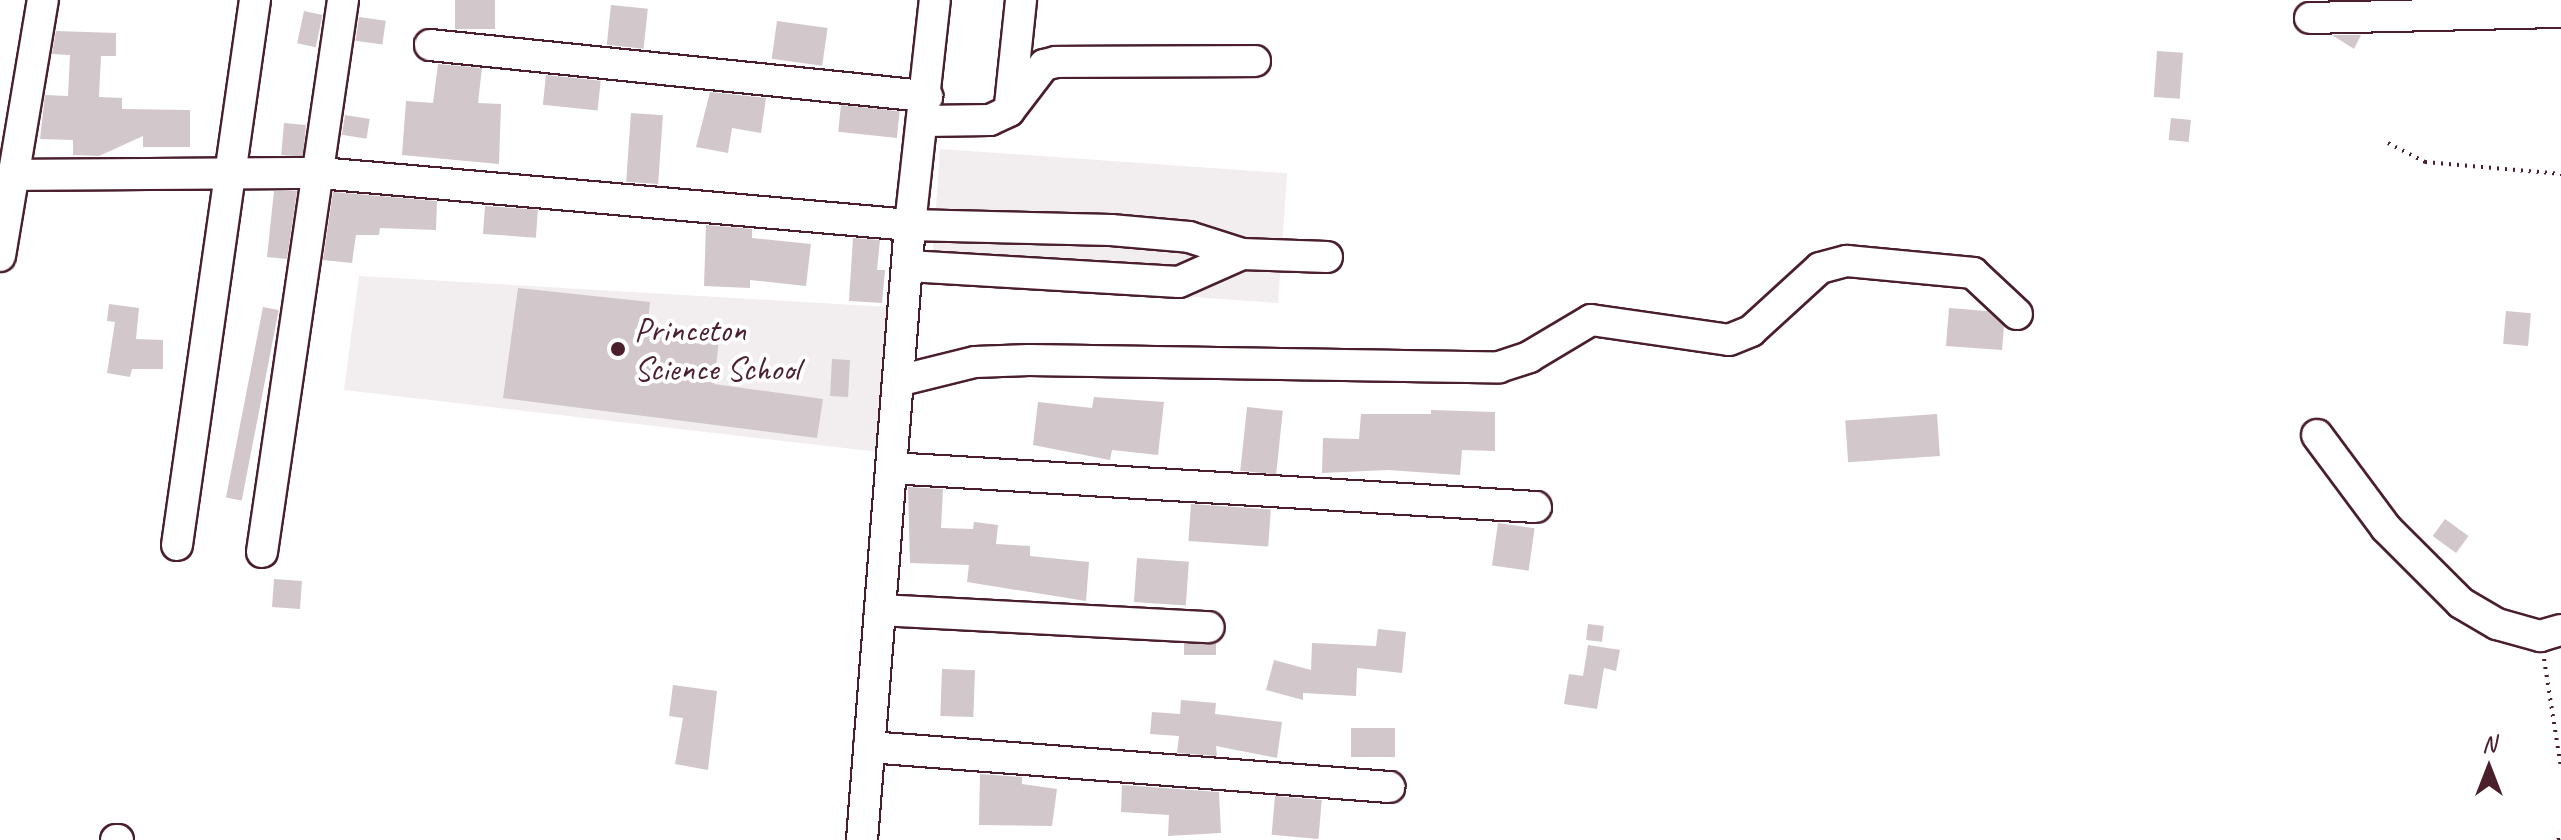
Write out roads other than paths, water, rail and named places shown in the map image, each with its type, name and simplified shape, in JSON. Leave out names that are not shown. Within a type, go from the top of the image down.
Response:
[{"type":"street","points":[[0,256],[11,162],[43,0]]},
{"type":"street","points":[[177,545],[255,0]]},
{"type":"street","points":[[262,552],[343,0]]},
{"type":"street","points":[[862,840],[910,225],[926,109],[935,0]]},
{"type":"street","points":[[1009,111],[1021,0]]},
{"type":"street","points":[[2310,18],[2561,12]]},
{"type":"street","points":[[430,45],[926,109],[990,120],[1009,111],[1031,77],[1056,62],[1255,61]]},
{"type":"street","points":[[11,162],[228,173],[320,173],[910,225],[1127,231],[1189,237],[1242,254],[1327,257]]},
{"type":"street","points":[[908,266],[1179,282],[1242,254]]},
{"type":"street","points":[[898,381],[975,362],[1029,360],[1499,367],[1529,357],[1591,320],[1729,340],[1751,331],[1820,268],[1847,261],[1973,273],[2017,314]]},
{"type":"street","points":[[2317,435],[2386,528],[2461,603],[2497,624],[2551,633]]},
{"type":"street","points":[[891,468],[1536,507]]},
{"type":"street","points":[[880,610],[1209,627]]},
{"type":"street","points":[[869,747],[1389,787]]},
{"type":"place","name":"Princeton Science School","points":[[618,349]]}]
